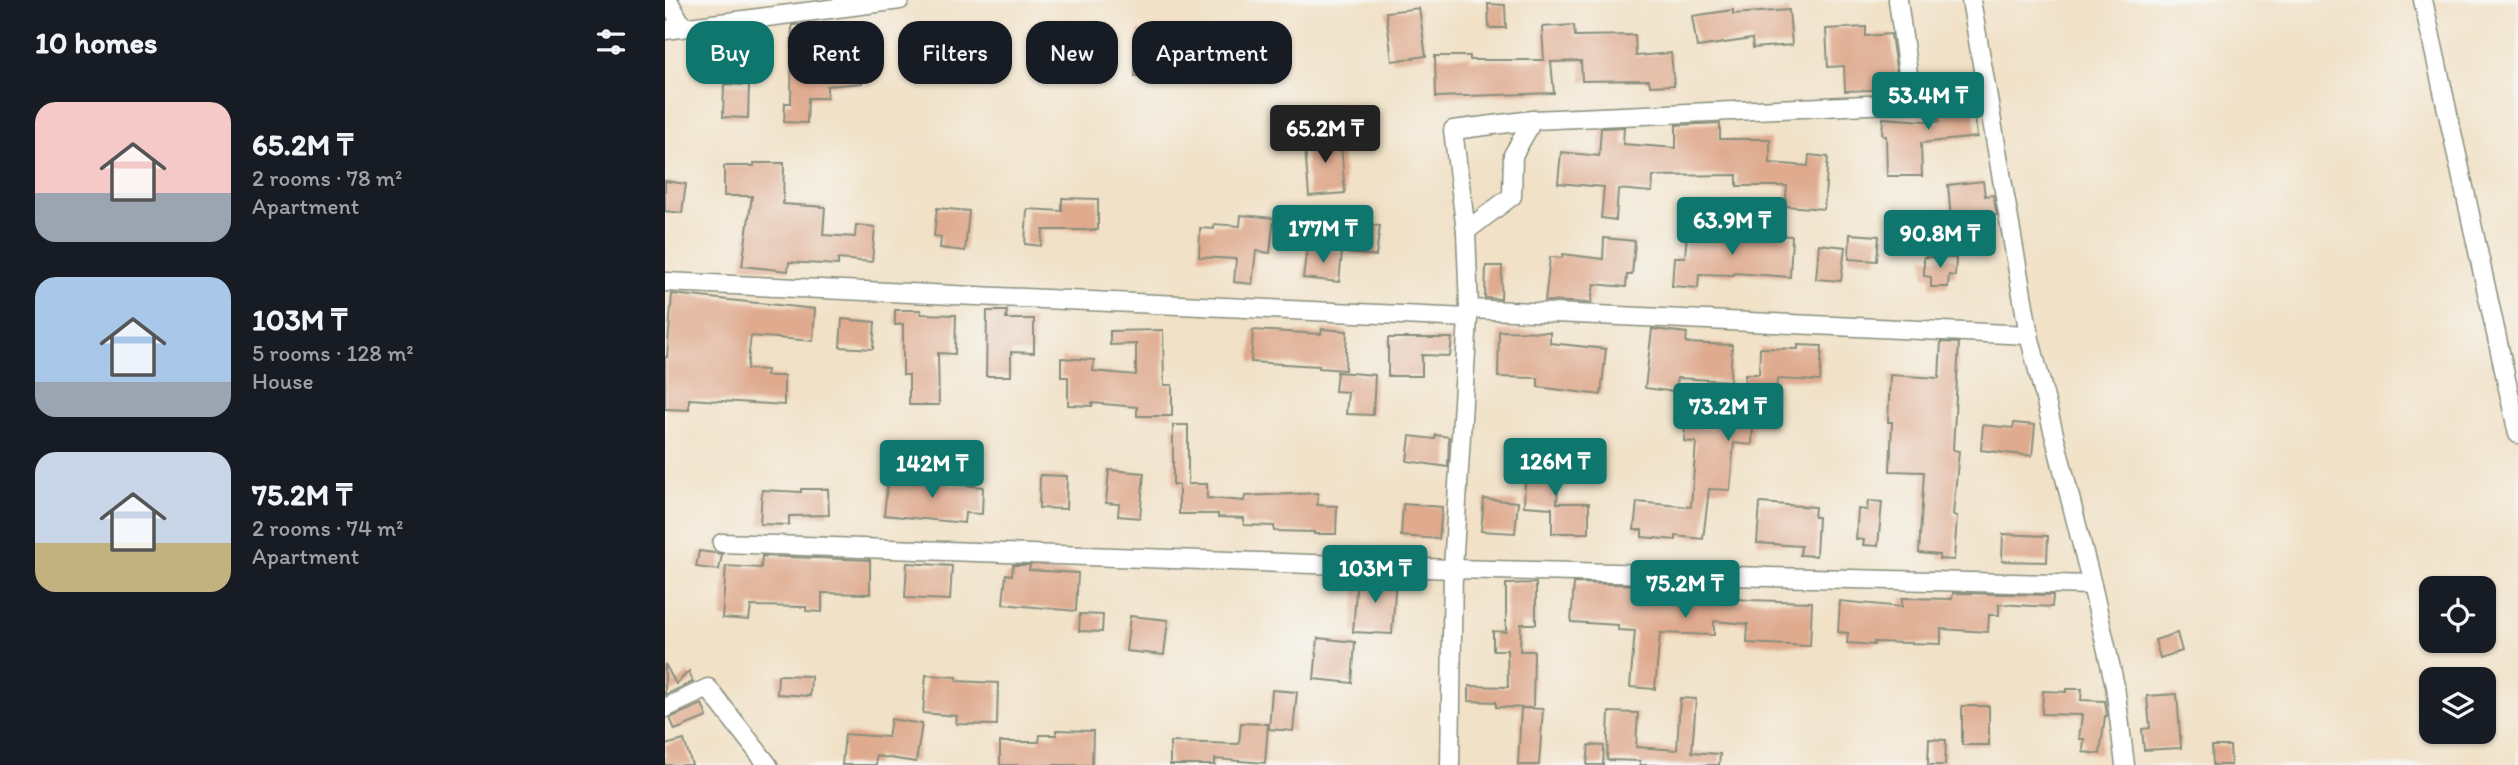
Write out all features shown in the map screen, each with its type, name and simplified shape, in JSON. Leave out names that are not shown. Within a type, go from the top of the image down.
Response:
[{"type":"street","points":[[668,0],[674,29],[774,7],[899,0]]},
{"type":"street","points":[[1450,765],[1453,569],[1468,313],[1466,231],[1453,130],[1533,120],[1912,103],[1898,0]]},
{"type":"street","points":[[1972,0],[2029,335],[2115,686],[2126,765]]},
{"type":"street","points":[[2423,0],[2518,434]]},
{"type":"street","points":[[1466,231],[1512,195],[1513,155],[1533,120]]},
{"type":"street","points":[[665,282],[2029,335]]},
{"type":"street","points":[[722,543],[1453,569],[2092,585]]},
{"type":"street","points":[[665,708],[708,688],[768,765]]},
{"type":"building","points":[[1488,4],[1505,5],[1506,28],[1489,28]]},
{"type":"building","points":[[1419,8],[1426,56],[1392,61],[1386,12]]},
{"type":"building","points":[[1733,10],[1733,14],[1789,10],[1792,45],[1753,48],[1752,39],[1697,47],[1692,16]]},
{"type":"building","points":[[1574,25],[1575,36],[1635,35],[1636,56],[1671,53],[1674,85],[1650,86],[1649,80],[1582,81],[1581,61],[1551,62],[1554,93],[1436,97],[1435,56],[1470,56],[1470,60],[1544,60],[1542,27]]},
{"type":"building","points":[[1866,27],[1866,36],[1891,34],[1899,89],[1845,91],[1844,66],[1828,67],[1826,29]]},
{"type":"building","points":[[724,84],[749,85],[748,118],[723,117]]},
{"type":"building","points":[[791,84],[850,84],[827,86],[827,98],[808,98],[807,123],[784,122],[785,103],[791,103]]},
{"type":"building","points":[[1972,89],[1977,137],[1921,143],[1922,176],[1887,176],[1886,136],[1882,135],[1883,118],[1939,122],[1936,93]]},
{"type":"building","points":[[1720,123],[1720,139],[1770,139],[1770,163],[1808,166],[1809,155],[1828,157],[1824,209],[1785,206],[1787,186],[1737,186],[1737,175],[1653,176],[1652,192],[1618,189],[1616,220],[1601,218],[1604,187],[1558,183],[1561,152],[1599,156],[1601,128],[1624,127],[1623,144],[1676,148],[1676,125]]},
{"type":"building","points":[[1340,133],[1345,193],[1309,196],[1304,136]]},
{"type":"building","points":[[754,163],[784,163],[783,204],[825,207],[823,235],[855,237],[856,225],[875,227],[872,262],[838,259],[838,265],[789,262],[788,271],[742,266],[752,196],[724,196],[724,166],[754,166]]},
{"type":"building","points":[[665,181],[686,184],[682,213],[665,211]]},
{"type":"building","points":[[1983,181],[1985,196],[1993,195],[1997,215],[1951,219],[1948,185]]},
{"type":"building","points":[[1062,198],[1098,199],[1098,230],[1043,230],[1041,246],[1025,244],[1027,209],[1062,211]]},
{"type":"building","points":[[937,208],[969,211],[965,251],[940,248],[941,237],[934,236]]},
{"type":"building","points":[[1241,215],[1274,218],[1270,253],[1256,251],[1252,284],[1234,282],[1236,259],[1199,257],[1200,228],[1214,229],[1214,224],[1240,226]]},
{"type":"building","points":[[1353,223],[1380,226],[1376,256],[1349,253]]},
{"type":"building","points":[[1687,232],[1742,237],[1742,233],[1792,236],[1790,277],[1734,273],[1699,274],[1698,288],[1672,286],[1674,257],[1685,257]]},
{"type":"building","points":[[1850,234],[1879,236],[1877,261],[1849,259]]},
{"type":"building","points":[[1604,238],[1635,241],[1632,275],[1627,275],[1626,287],[1594,284],[1591,303],[1545,301],[1550,257],[1562,258],[1563,254],[1603,259]]},
{"type":"building","points":[[1819,244],[1845,247],[1841,281],[1816,279]]},
{"type":"building","points":[[1307,247],[1342,252],[1339,282],[1303,278]]},
{"type":"building","points":[[1924,257],[1956,258],[1955,276],[1949,275],[1948,287],[1931,287],[1931,277],[1924,276]]},
{"type":"building","points":[[1486,266],[1502,266],[1501,299],[1485,298]]},
{"type":"building","points":[[672,294],[815,309],[813,341],[751,336],[747,369],[767,370],[766,376],[784,376],[784,405],[689,399],[689,410],[665,409],[665,357]]},
{"type":"building","points":[[895,310],[921,310],[921,314],[956,315],[955,354],[938,353],[939,405],[909,405],[909,375],[903,375],[903,324],[895,325]]},
{"type":"building","points":[[987,311],[1007,311],[1006,319],[1034,319],[1034,353],[1011,352],[1011,376],[986,376]]},
{"type":"building","points":[[842,319],[875,322],[873,349],[840,347]]},
{"type":"building","points":[[1322,329],[1347,331],[1345,370],[1251,362],[1253,330],[1321,334]]},
{"type":"building","points":[[1652,329],[1687,333],[1686,343],[1732,345],[1730,381],[1677,378],[1675,392],[1645,388]]},
{"type":"building","points":[[1163,330],[1164,385],[1172,385],[1172,416],[1137,416],[1137,407],[1092,403],[1092,406],[1068,405],[1068,377],[1061,377],[1061,358],[1094,360],[1093,371],[1136,375],[1136,344],[1110,345],[1110,331]]},
{"type":"building","points":[[1499,331],[1550,332],[1550,343],[1606,349],[1601,395],[1538,387],[1538,378],[1498,377]]},
{"type":"building","points":[[1388,338],[1452,338],[1450,356],[1422,355],[1422,376],[1388,376]]},
{"type":"building","points":[[1941,342],[1959,343],[1953,450],[1959,451],[1953,515],[1957,516],[1954,560],[1919,553],[1924,472],[1890,471],[1890,375],[1939,378]]},
{"type":"building","points":[[1798,345],[1822,346],[1820,381],[1777,379],[1775,427],[1753,426],[1752,445],[1734,443],[1730,490],[1709,489],[1703,539],[1676,536],[1676,540],[1642,537],[1642,530],[1634,530],[1637,502],[1691,507],[1696,442],[1684,441],[1685,426],[1713,428],[1713,421],[1736,422],[1736,417],[1744,418],[1745,374],[1759,374],[1760,348],[1798,349]]},
{"type":"building","points":[[1337,372],[1375,375],[1373,415],[1346,414],[1348,392],[1335,391]]},
{"type":"building","points":[[2014,423],[2035,425],[2032,456],[1981,450],[1983,425],[2013,428]]},
{"type":"building","points":[[1173,425],[1188,425],[1188,484],[1207,484],[1207,498],[1244,501],[1245,496],[1318,493],[1317,505],[1337,506],[1336,534],[1274,531],[1274,526],[1244,525],[1244,518],[1218,517],[1218,514],[1179,514],[1179,485],[1173,485]]},
{"type":"building","points":[[1436,435],[1449,437],[1448,467],[1407,461],[1410,436],[1435,439]]},
{"type":"building","points":[[1533,458],[1560,459],[1557,503],[1589,503],[1589,533],[1552,533],[1552,508],[1524,506],[1525,479],[1532,479]]},
{"type":"building","points":[[1109,470],[1144,473],[1140,518],[1118,516],[1119,504],[1106,503]]},
{"type":"building","points":[[1040,475],[1067,476],[1066,509],[1039,508]]},
{"type":"building","points":[[888,478],[983,487],[982,514],[965,513],[964,523],[884,515]]},
{"type":"building","points":[[801,489],[828,489],[829,515],[789,516],[789,525],[760,524],[762,490],[801,492]]},
{"type":"building","points":[[1484,499],[1518,502],[1515,533],[1481,531]]},
{"type":"building","points":[[1868,501],[1882,502],[1878,546],[1863,545],[1864,540],[1856,539],[1858,509],[1867,510]]},
{"type":"building","points":[[1760,503],[1815,507],[1814,517],[1818,517],[1816,556],[1800,555],[1801,546],[1757,543]]},
{"type":"building","points":[[1403,504],[1442,507],[1439,539],[1401,536]]},
{"type":"building","points":[[2003,534],[2048,536],[2047,562],[2002,561]]},
{"type":"building","points":[[699,551],[722,554],[719,570],[696,567]]},
{"type":"building","points":[[762,556],[870,560],[870,594],[822,593],[822,612],[806,611],[806,607],[751,606],[749,620],[722,618],[726,566],[761,568]]},
{"type":"building","points":[[907,563],[952,566],[950,600],[905,598]]},
{"type":"building","points":[[1013,565],[1030,565],[1029,570],[1078,573],[1076,611],[1003,604],[1006,574],[1012,575]]},
{"type":"building","points":[[1357,577],[1396,578],[1392,634],[1353,632]]},
{"type":"building","points":[[1536,583],[1536,624],[1521,624],[1520,651],[1534,651],[1533,708],[1496,707],[1496,702],[1469,701],[1469,686],[1508,687],[1507,650],[1493,650],[1493,631],[1506,632],[1506,584]]},
{"type":"building","points":[[1574,583],[1649,585],[1648,599],[1686,602],[1687,594],[1812,602],[1810,646],[1747,643],[1748,624],[1714,621],[1714,635],[1660,633],[1655,689],[1630,687],[1635,631],[1618,630],[1618,625],[1571,622]]},
{"type":"building","points":[[1953,593],[2053,595],[2052,607],[1999,604],[1999,615],[1989,615],[1988,632],[1941,629],[1941,644],[1847,643],[1848,633],[1838,632],[1840,601],[1902,607],[1902,598],[1952,599]]},
{"type":"building","points":[[1080,614],[1103,615],[1102,632],[1079,631]]},
{"type":"building","points":[[1130,616],[1168,620],[1164,655],[1126,651]]},
{"type":"building","points":[[2177,633],[2182,651],[2160,658],[2155,640]]},
{"type":"building","points":[[1318,638],[1355,642],[1352,683],[1314,679]]},
{"type":"building","points":[[665,664],[676,684],[689,671],[693,682],[665,695]]},
{"type":"building","points":[[778,675],[811,676],[810,696],[777,694]]},
{"type":"building","points":[[926,675],[957,677],[957,681],[998,683],[997,725],[956,724],[957,716],[923,713]]},
{"type":"building","points":[[2066,689],[2082,689],[2081,700],[2105,701],[2107,716],[2100,754],[2083,752],[2084,739],[2079,739],[2082,715],[2042,714],[2043,691],[2066,692]]},
{"type":"building","points":[[1272,690],[1297,692],[1293,731],[1269,729]]},
{"type":"building","points":[[2177,694],[2181,748],[2144,750],[2142,729],[2150,728],[2147,696]]},
{"type":"building","points":[[1680,698],[1696,699],[1692,752],[1720,754],[1719,765],[1640,765],[1640,761],[1607,760],[1609,712],[1638,713],[1636,747],[1677,750]]},
{"type":"building","points":[[702,704],[707,717],[675,730],[670,718]]},
{"type":"building","points":[[1962,706],[1989,706],[1989,745],[1962,745]]},
{"type":"building","points":[[1521,708],[1543,709],[1539,765],[1518,765]]},
{"type":"building","points":[[891,719],[922,724],[916,762],[876,756],[876,765],[842,765],[845,734],[888,737]]},
{"type":"building","points":[[1241,723],[1268,724],[1265,763],[1215,759],[1215,765],[1170,765],[1170,742],[1239,744]]},
{"type":"building","points":[[1056,730],[1093,731],[1092,765],[1000,765],[1000,742],[1039,742],[1040,735],[1056,735]]},
{"type":"building","points":[[1929,739],[1946,740],[1945,765],[1928,765]]},
{"type":"building","points":[[684,740],[692,765],[665,765],[665,745]]},
{"type":"building","points":[[1589,745],[1604,746],[1603,765],[1587,765]]},
{"type":"building","points":[[2212,746],[2230,746],[2231,765],[2213,765]]}]
